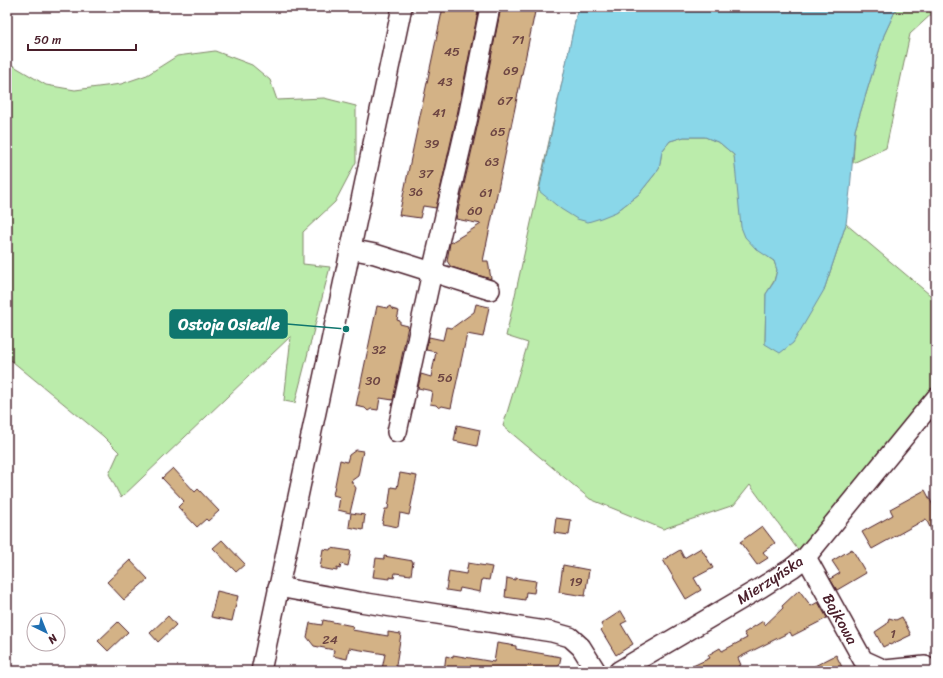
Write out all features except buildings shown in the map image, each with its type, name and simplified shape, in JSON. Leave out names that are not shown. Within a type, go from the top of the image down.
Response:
[{"type":"street","points":[[261,671],[402,7]]},
{"type":"street","points":[[397,432],[468,117],[490,7]]},
{"type":"street","points":[[350,249],[375,254],[490,290]]},
{"type":"street","name":"Mierzyńska","points":[[619,671],[762,587],[792,568],[806,557],[936,398]]},
{"type":"street","name":"Bajkowa","points":[[806,557],[863,660],[885,670],[925,666],[930,671]]},
{"type":"street","points":[[277,593],[368,603],[552,632],[570,637],[581,647],[596,671]]},
{"type":"green space","points":[[578,7],[616,212],[639,194],[659,169],[662,151],[670,141],[684,137],[705,137],[720,143],[734,155],[737,176],[768,257],[774,261],[777,270],[774,281],[766,294],[765,344],[824,290],[846,224],[936,300],[936,383],[843,498],[798,550],[750,485],[734,505],[663,529],[590,499],[503,426],[528,343],[506,336]]},
{"type":"green space","points":[[897,7],[936,7],[936,10],[910,34],[886,148],[853,163],[855,130],[884,35]]},
{"type":"green space","points":[[215,51],[252,65],[270,80],[277,100],[324,98],[356,106],[356,162],[335,202],[303,232],[303,264],[330,267],[295,403],[284,401],[291,336],[121,498],[109,474],[119,452],[103,436],[7,357],[7,62],[46,85],[75,90],[121,84],[147,75],[177,56]]},
{"type":"water","points":[[578,7],[897,7],[884,35],[855,130],[846,224],[824,290],[793,343],[780,353],[765,344],[766,294],[774,282],[777,270],[774,261],[756,249],[745,237],[741,227],[734,155],[720,143],[705,137],[684,137],[670,141],[662,151],[659,169],[639,194],[616,212],[588,222],[577,219],[561,209],[539,191]]},
{"type":"place","name":"Ostoja Osiedle","points":[[346,329]]}]
